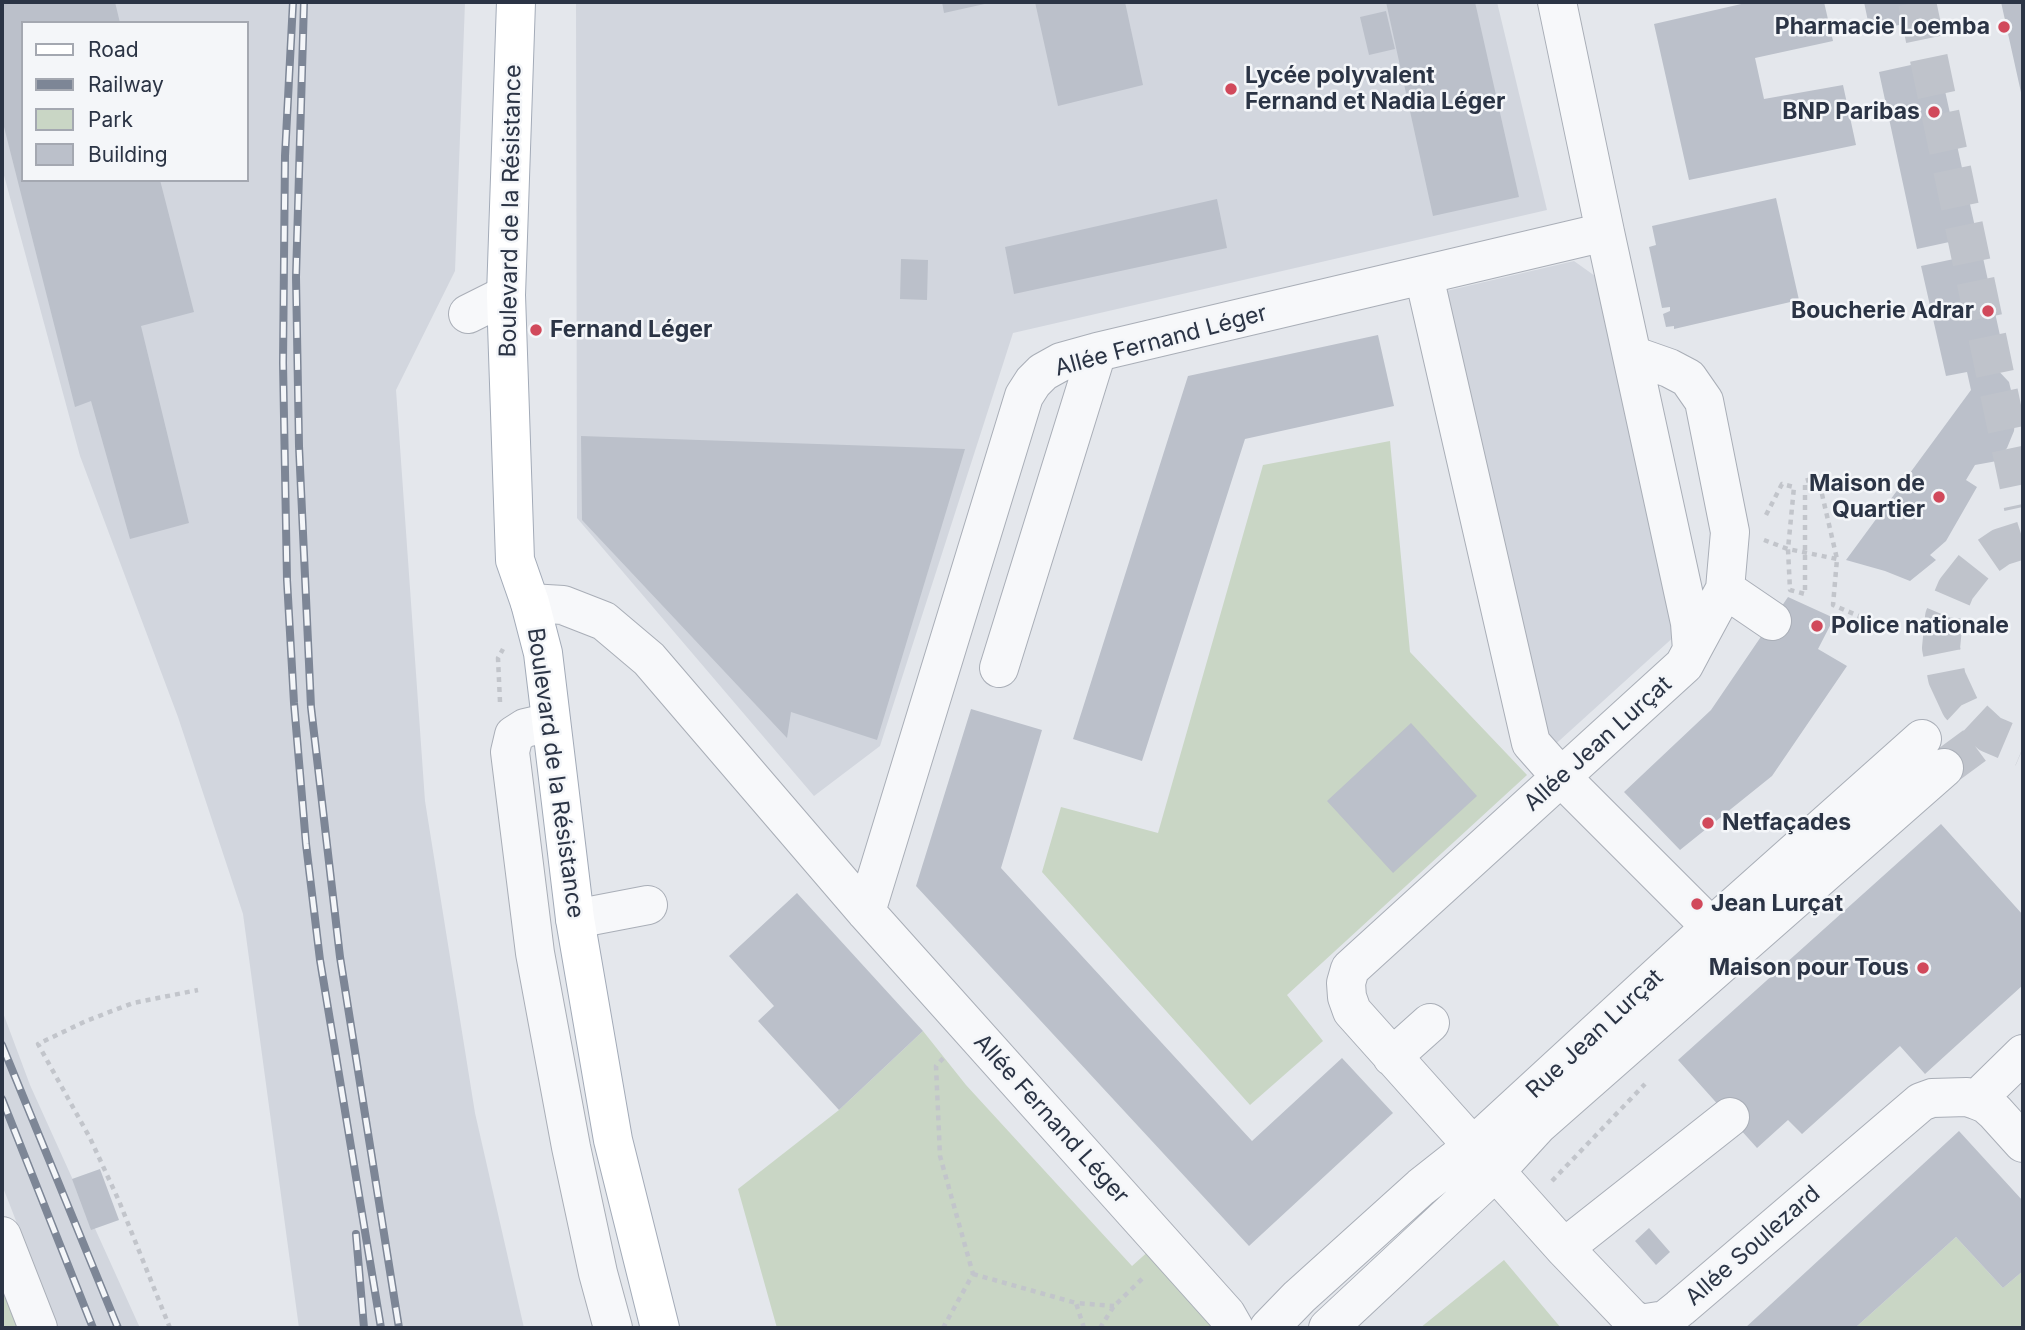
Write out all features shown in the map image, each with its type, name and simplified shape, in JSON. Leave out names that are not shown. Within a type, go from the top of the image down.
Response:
[{"type":"main road","name":"Boulevard de la Résistance","points":[[516,2],[506,295],[515,560],[543,653],[575,919],[613,1140],[660,1328]]},
{"type":"street","points":[[1557,2],[1690,623],[1692,650]]},
{"type":"street","name":"Allée Fernand Léger","points":[[866,912],[1024,396],[1043,372],[1061,362],[1097,352],[1605,232]]},
{"type":"street","points":[[1424,276],[1531,743],[1561,777],[1712,927]]},
{"type":"street","points":[[468,314],[506,295]]},
{"type":"street","points":[[999,668],[1097,352]]},
{"type":"street","points":[[1632,355],[1689,378],[1704,401],[1742,534],[1725,589],[1772,621]]},
{"type":"street","name":"Allée Jean Lurçat","points":[[1484,1159],[1352,1011],[1346,984],[1350,970],[1684,665],[1725,589]]},
{"type":"street","name":"Allée Fernand Léger","points":[[530,603],[563,606],[604,621],[649,659],[866,912],[1226,1314],[1234,1328]]},
{"type":"street","points":[[551,722],[525,728],[514,735],[510,752],[535,953],[571,1147],[612,1328]]},
{"type":"street","name":"Rue Jean Lurçat","points":[[1269,1328],[1299,1297],[1421,1187],[1484,1159],[1538,1125],[1933,754],[1712,927],[1484,1159],[1328,1328]]},
{"type":"street","points":[[575,919],[648,905]]},
{"type":"street","points":[[1392,1057],[1430,1023]]},
{"type":"street","points":[[2023,1054],[1976,1100],[1995,1112],[2023,1143]]},
{"type":"street","name":"Allée Soulezard","points":[[1484,1159],[1564,1248],[1630,1317],[1640,1324],[1665,1320],[1920,1102],[1933,1098],[1967,1097],[1976,1100]]},
{"type":"street","points":[[1564,1248],[1730,1117]]},
{"type":"street","points":[[571,1147],[613,1140]]},
{"type":"street","points":[[2,1236],[38,1328]]},
{"type":"path","points":[[1838,559],[1805,553],[1788,549],[1742,534],[1782,484],[1794,487],[1788,549],[1790,590],[1805,594],[1805,553],[1805,481],[1818,477],[1838,559],[1833,605],[1875,623]]},
{"type":"path","points":[[170,1328],[119,1201],[90,1138],[38,1044],[133,1003],[198,990]]},
{"type":"path","points":[[943,1328],[973,1274],[940,1156],[936,1066],[971,1029]]},
{"type":"path","points":[[973,1274],[1076,1303],[1114,1306]]},
{"type":"path","points":[[1100,1328],[1114,1306],[1139,1282]]},
{"type":"path","points":[[1076,1303],[1084,1328]]},
{"type":"shaded area","points":[[2,2],[465,2],[455,271],[396,390],[425,801],[475,1113],[524,1328],[299,1328],[243,914],[178,717],[80,456],[2,168]]},
{"type":"shaded area","points":[[576,2],[1497,2],[1547,210],[1013,333],[880,746],[814,796],[577,518]]},
{"type":"shaded area","points":[[1574,261],[1595,276],[1677,634],[1549,750],[1446,291]]},
{"type":"shaded area","points":[[2,1010],[30,1085],[140,1328],[58,1328],[2,1185]]},
{"type":"green space","points":[[1390,441],[1410,652],[1527,775],[1287,995],[1323,1041],[1250,1105],[1042,872],[1061,807],[1158,833],[1263,465]]},
{"type":"green space","points":[[923,1031],[966,1085],[1132,1266],[1151,1249],[1214,1322],[1207,1328],[777,1328],[738,1189],[839,1110]]},
{"type":"green space","points":[[1956,1237],[2003,1288],[2023,1271],[2023,1328],[1855,1328]]},
{"type":"green space","points":[[1504,1260],[1561,1328],[1420,1328]]},
{"type":"green space","points":[[2,1280],[21,1328],[2,1328]]},
{"type":"building","points":[[2,2],[115,2],[120,21],[21,21],[21,182],[161,182],[194,312],[141,326],[189,523],[130,539],[91,401],[75,407],[2,119]]},
{"type":"building","points":[[942,2],[989,2],[989,3],[944,13]]},
{"type":"building","points":[[1035,2],[1125,2],[1143,85],[1058,106]]},
{"type":"building","points":[[1386,2],[1475,2],[1519,197],[1433,216]]},
{"type":"building","points":[[1750,2],[1824,2],[1833,41],[1755,58],[1764,99],[1843,85],[1856,145],[1689,180],[1654,24]]},
{"type":"building","points":[[1864,2],[1924,2],[1925,14],[1922,19],[1891,27],[1890,21],[1869,26]]},
{"type":"building","points":[[2001,2],[2023,2],[2023,97],[2022,97]]},
{"type":"building","points":[[1386,11],[1395,49],[1369,55],[1360,17]]},
{"type":"building","points":[[1938,59],[1977,236],[1917,249],[1879,72]]},
{"type":"building","points":[[1776,198],[1799,300],[1674,329],[1674,326],[1666,327],[1663,314],[1670,311],[1670,307],[1662,308],[1649,247],[1656,245],[1652,226]]},
{"type":"building","points":[[1217,199],[1227,248],[1014,294],[1005,247]]},
{"type":"building","points":[[1982,253],[2006,363],[1994,366],[2009,382],[2016,411],[2014,431],[2007,448],[1997,461],[1975,465],[1966,480],[1977,487],[1946,541],[1930,555],[1936,560],[1910,581],[1846,560],[1971,390],[1967,372],[1946,376],[1921,266]]},
{"type":"building","points":[[901,259],[928,260],[927,300],[900,299]]},
{"type":"building","points":[[1378,335],[1394,406],[1245,439],[1142,761],[1073,739],[1188,376]]},
{"type":"building","points":[[581,436],[965,449],[877,740],[791,712],[787,738],[582,520]]},
{"type":"building","points":[[1788,597],[1834,618],[1818,649],[1847,666],[1772,776],[1680,850],[1624,792],[1711,710]]},
{"type":"building","points":[[971,709],[1042,730],[1001,868],[1252,1141],[1342,1058],[1393,1113],[1249,1246],[916,886]]},
{"type":"building","points":[[1411,723],[1477,796],[1393,873],[1327,801]]},
{"type":"building","points":[[1941,824],[2023,915],[2023,985],[1925,1074],[1900,1046],[1802,1134],[1788,1120],[1757,1148],[1678,1060]]},
{"type":"building","points":[[797,893],[923,1031],[839,1110],[758,1021],[774,1006],[729,956]]},
{"type":"building","points":[[1959,1131],[2023,1201],[2023,1271],[2003,1288],[1956,1237],[1855,1328],[1745,1328]]},
{"type":"building","points":[[100,1169],[119,1220],[91,1230],[72,1179]]},
{"type":"building","points":[[1649,1228],[1670,1252],[1656,1265],[1635,1241]]},
{"type":"tunnel","points":[[1917,2],[2023,507]]},
{"type":"tunnel","points":[[2023,540],[2001,547],[1975,565],[1956,589],[1944,617],[1941,648],[1947,678],[1960,706],[1990,734],[2023,748]]},
{"type":"tunnel","points":[[1944,768],[1990,734]]},
{"type":"railway","points":[[293,2],[285,156],[283,363],[287,580],[294,703],[306,844],[320,960],[381,1328]]},
{"type":"railway","points":[[304,2],[296,277],[299,446],[311,707],[340,957],[399,1328]]},
{"type":"railway","points":[[2,1045],[118,1328]]},
{"type":"railway","points":[[2,1099],[93,1328]]},
{"type":"railway","points":[[356,1234],[364,1328]]},
{"type":"place","name":"Pharmacie Loemba","points":[[2004,27]]},
{"type":"place","name":"Lycée polyvalent Fernand et Nadia Léger","points":[[1231,89]]},
{"type":"place","name":"BNP Paribas","points":[[1934,112]]},
{"type":"place","name":"Boucherie Adrar","points":[[1988,311]]},
{"type":"place","name":"Fernand Léger","points":[[536,330]]},
{"type":"place","name":"Maison de Quartier","points":[[1939,497]]},
{"type":"place","name":"Police nationale","points":[[1817,626]]},
{"type":"place","name":"Netfaçades","points":[[1708,823]]},
{"type":"place","name":"Jean Lurçat","points":[[1697,904]]},
{"type":"place","name":"Maison pour Tous","points":[[1923,968]]}]
